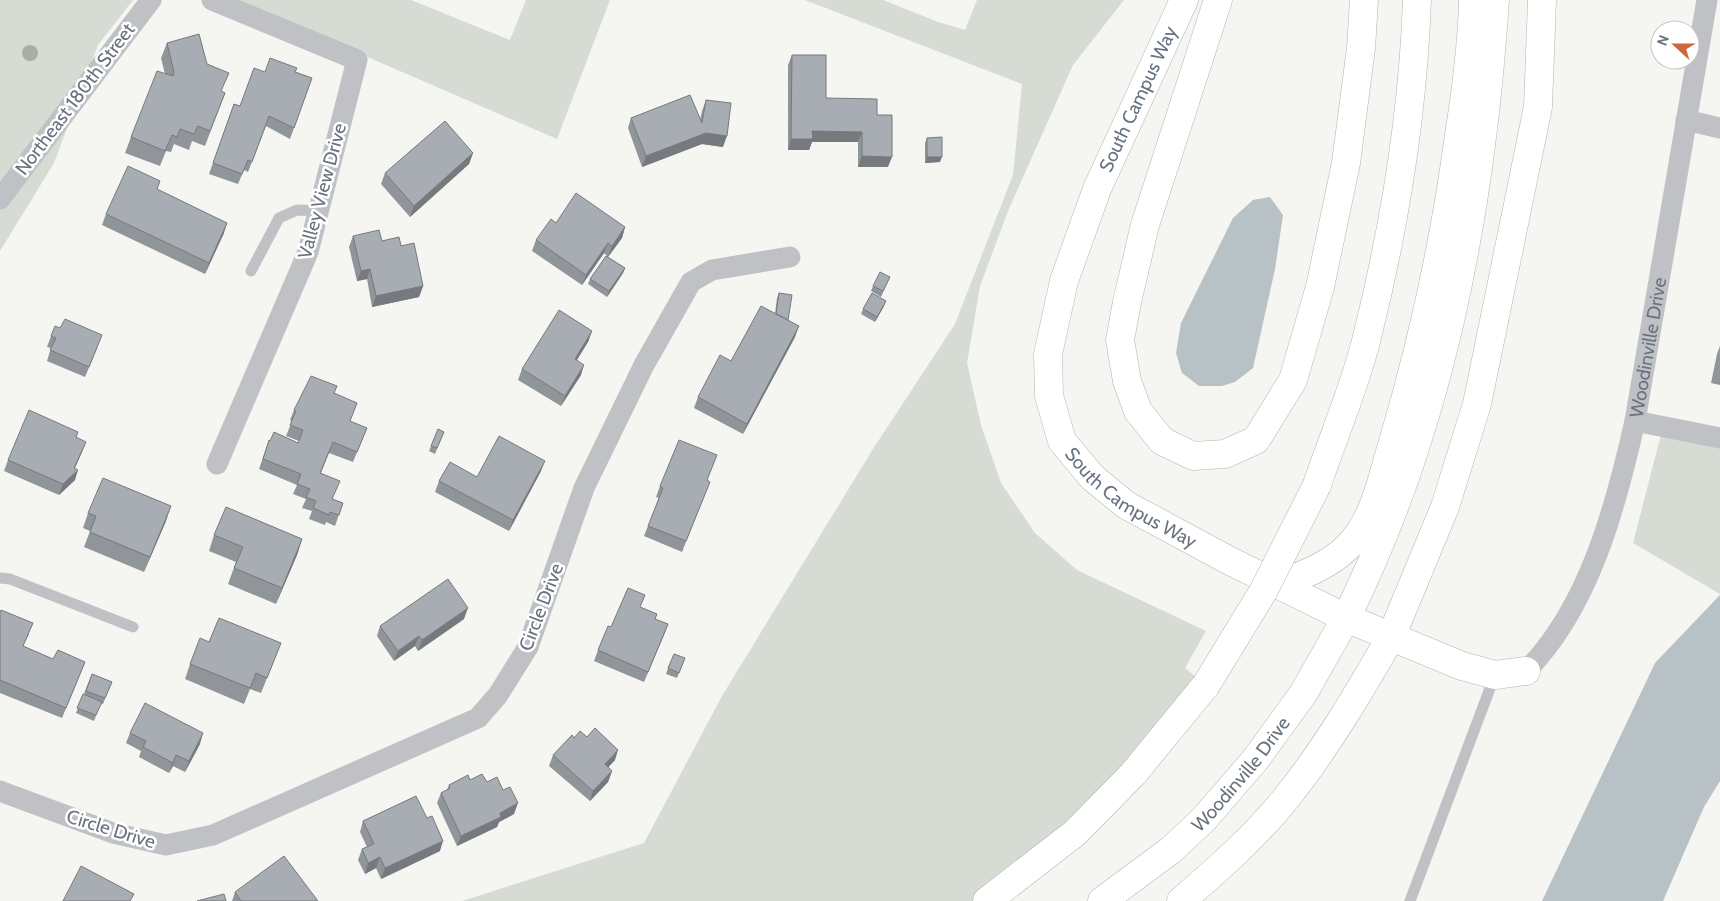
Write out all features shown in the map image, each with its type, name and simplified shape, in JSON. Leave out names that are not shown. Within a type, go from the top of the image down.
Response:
[{"type":"main road","name":"South Campus Way","points":[[1184,0],[1097,188],[1064,281],[1048,354],[1049,396],[1062,441],[1092,477],[1135,510],[1276,584],[1346,618],[1462,666],[1495,675],[1526,671]]},
{"type":"main road","points":[[1218,0],[1145,225],[1126,302],[1120,340],[1127,381],[1138,411],[1162,441],[1193,456],[1225,454],[1256,440],[1294,380],[1320,287],[1346,163],[1361,48],[1364,0]]},
{"type":"main road","points":[[987,901],[1075,833],[1134,774],[1206,685],[1264,590],[1317,485],[1366,342],[1395,204],[1416,37],[1417,0]]},
{"type":"main road","points":[[1276,584],[1294,579],[1341,554],[1356,538],[1372,509],[1410,386],[1427,319],[1448,214],[1463,107],[1473,0]]},
{"type":"main road","name":"Woodinville Drive","points":[[1102,901],[1171,850],[1204,819],[1255,760],[1303,694],[1346,618],[1370,569],[1407,475],[1462,271],[1490,67],[1495,0]]},
{"type":"main road","points":[[1181,901],[1236,851],[1286,798],[1337,728],[1392,637],[1445,507],[1477,404],[1538,107],[1542,0]]},
{"type":"street","name":"Northeast 180th Street","points":[[0,199],[151,0]]},
{"type":"street","name":"Valley View Drive","points":[[212,0],[357,60],[308,252],[217,464]]},
{"type":"street","name":"Woodinville Drive","points":[[1526,671],[1547,650],[1577,598],[1605,534],[1624,471],[1635,421],[1707,0]]},
{"type":"street","points":[[1686,120],[1720,128]]},
{"type":"street","name":"Circle Drive","points":[[0,791],[113,833],[166,845],[213,835],[478,718],[498,694],[528,647],[584,488],[644,365],[692,282],[712,270],[790,258]]},
{"type":"street","points":[[1635,421],[1720,438]]},
{"type":"lane","points":[[251,271],[279,218],[298,210],[319,211]]},
{"type":"lane","points":[[0,578],[10,579],[133,628]]},
{"type":"lane","points":[[1410,901],[1495,675]]},
{"type":"shaded area","points":[[0,0],[133,0],[98,45],[54,163],[0,251]]},
{"type":"shaded area","points":[[236,0],[411,0],[510,40],[526,0],[610,0],[557,139]]},
{"type":"shaded area","points":[[805,0],[883,0],[938,22],[965,30],[977,0],[1124,0],[1073,65],[1008,211],[980,286],[967,363],[981,425],[1001,483],[1035,533],[1077,570],[1206,631],[1185,668],[1206,685],[987,901],[462,901],[644,843],[722,696],[873,449],[955,324],[1013,175],[1022,84]]},
{"type":"shaded area","points":[[1270,197],[1283,215],[1275,269],[1253,368],[1235,382],[1222,386],[1199,386],[1182,373],[1176,353],[1181,323],[1233,218],[1253,200]]},
{"type":"shaded area","points":[[1663,427],[1720,438],[1720,594],[1633,543]]},
{"type":"shaded area","points":[[1720,595],[1720,781],[1704,807],[1663,901],[1542,901],[1655,663]]},
{"type":"building","points":[[199,34],[207,64],[229,73],[221,91],[225,93],[210,131],[198,126],[194,134],[180,129],[177,137],[172,135],[165,151],[131,137],[157,71],[173,76],[174,72],[167,43]]},
{"type":"building","points":[[792,55],[826,55],[826,98],[877,99],[877,115],[892,115],[892,157],[862,156],[862,132],[812,131],[813,139],[791,139]]},
{"type":"building","points":[[270,58],[297,68],[295,72],[312,78],[294,128],[269,116],[252,162],[248,160],[242,174],[213,163],[234,104],[240,106],[254,68],[265,72]]},
{"type":"building","points":[[690,95],[702,123],[706,100],[731,103],[727,136],[706,133],[646,156],[631,118]]},
{"type":"building","points":[[445,121],[473,153],[414,206],[385,173]]},
{"type":"building","points":[[942,137],[942,157],[927,157],[927,138]]},
{"type":"building","points":[[128,166],[160,181],[157,189],[227,223],[209,263],[106,214]]},
{"type":"building","points":[[576,193],[625,227],[612,246],[608,243],[586,275],[536,240],[551,219],[556,223]]},
{"type":"building","points":[[379,230],[382,241],[399,237],[401,246],[414,243],[423,286],[376,296],[370,269],[361,271],[353,236]]},
{"type":"building","points":[[606,256],[625,268],[609,291],[590,279]]},
{"type":"building","points":[[880,272],[890,277],[883,291],[873,286]]},
{"type":"building","points":[[779,293],[792,295],[788,320],[776,314]]},
{"type":"building","points":[[872,293],[886,301],[877,317],[863,309]]},
{"type":"building","points":[[761,306],[799,326],[747,424],[698,397],[720,355],[731,361]]},
{"type":"building","points":[[559,310],[592,331],[575,359],[584,365],[565,396],[522,369]]},
{"type":"building","points":[[65,319],[102,335],[89,367],[50,350],[56,338],[51,336],[55,326],[60,328]]},
{"type":"building","points":[[311,376],[337,386],[334,393],[357,403],[350,421],[367,428],[357,452],[333,442],[320,473],[340,481],[332,499],[343,503],[339,515],[330,512],[329,515],[313,508],[316,501],[306,497],[310,489],[297,484],[301,474],[263,459],[269,440],[274,432],[298,443],[303,430],[290,425],[296,411],[294,410]]},
{"type":"building","points":[[29,410],[78,432],[76,437],[86,442],[74,468],[78,470],[63,484],[8,460]]},
{"type":"building","points":[[438,429],[444,432],[437,448],[431,446]]},
{"type":"building","points":[[499,436],[545,461],[513,520],[439,481],[450,462],[477,477]]},
{"type":"building","points":[[679,440],[717,455],[707,480],[710,482],[686,541],[648,526],[663,488],[660,486]]},
{"type":"building","points":[[103,478],[171,506],[150,557],[90,532],[96,516],[88,513]]},
{"type":"building","points":[[226,507],[302,539],[282,588],[234,568],[243,547],[214,535]]},
{"type":"building","points":[[448,579],[468,608],[422,640],[419,636],[398,651],[380,626]]},
{"type":"building","points":[[628,588],[645,595],[640,607],[657,614],[655,619],[668,624],[648,672],[598,650],[608,626],[611,627]]},
{"type":"building","points":[[1,610],[33,623],[23,646],[53,659],[58,650],[85,662],[66,708],[0,680]]},
{"type":"building","points":[[219,618],[281,643],[267,678],[256,673],[250,688],[190,664],[200,638],[209,642]]},
{"type":"building","points":[[674,654],[685,658],[679,673],[668,668]]},
{"type":"building","points":[[92,674],[112,682],[105,698],[86,691]]},
{"type":"building","points":[[83,694],[102,702],[96,715],[77,708]]},
{"type":"building","points":[[145,703],[203,733],[189,761],[176,755],[173,763],[143,747],[146,741],[130,733]]},
{"type":"building","points":[[595,728],[618,750],[605,764],[612,771],[593,791],[553,755],[572,735],[574,738],[580,731],[587,737]]},
{"type":"building","points":[[482,774],[487,782],[497,777],[503,790],[510,787],[518,803],[500,813],[501,817],[461,836],[441,793],[450,788],[449,785],[468,775],[470,780]]},
{"type":"building","points":[[416,796],[427,818],[432,816],[443,841],[385,868],[380,857],[368,863],[362,849],[374,844],[363,821]]},
{"type":"building","points":[[284,856],[318,901],[241,901],[235,892]]},
{"type":"building","points":[[81,866],[134,894],[130,901],[63,901]]},
{"type":"building","points":[[224,894],[226,901],[197,901]]}]
